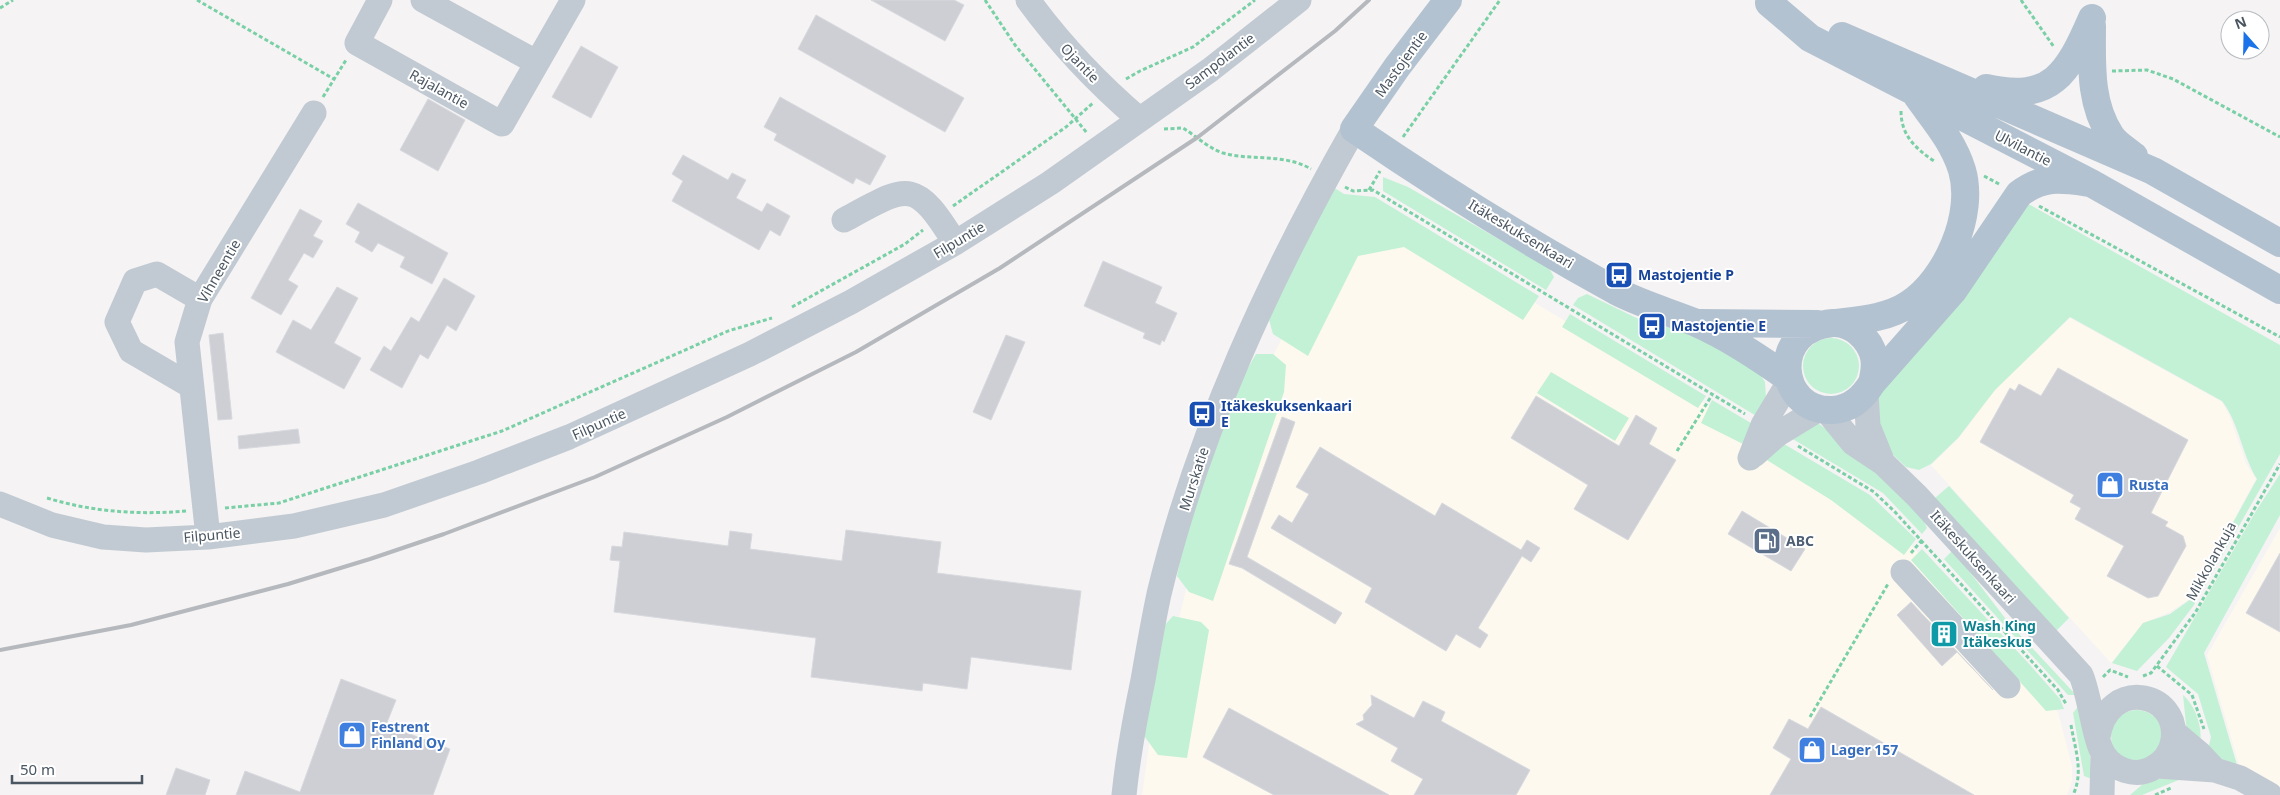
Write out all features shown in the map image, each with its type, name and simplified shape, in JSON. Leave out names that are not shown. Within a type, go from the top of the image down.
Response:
[{"type":"main road","name":"Mastojentie","points":[[1354,129],[1397,67],[1448,0]]},
{"type":"main road","name":"Ulvilantie","points":[[1766,2],[1810,38],[1918,85],[2153,171],[2280,242]]},
{"type":"main road","name":"Ulvilantie","points":[[1766,2],[1918,85],[2280,290]]},
{"type":"main road","points":[[2093,9],[2082,67],[2094,93],[2100,115],[2112,137],[2153,171]]},
{"type":"main road","points":[[1918,85],[2010,94],[2031,92],[2082,67]]},
{"type":"main road","name":"Itäkeskuksenkaari","points":[[1696,323],[1827,324],[1868,320],[1890,314],[1909,304],[1925,291],[1940,272],[1954,246],[1963,220],[1962,172],[1953,145],[1918,85]]},
{"type":"main road","name":"Itäkeskuksenkaari","points":[[1354,129],[1528,240],[1619,292],[1696,323],[1746,349],[1789,380]]},
{"type":"main road","points":[[1869,388],[1875,370],[1874,357],[1869,344],[1861,334],[1849,326],[1827,324],[1803,333],[1792,346],[1787,362],[1789,380],[1798,395],[1807,404],[1823,409],[1841,409],[1854,403],[1869,388],[1953,291],[2019,194],[2033,183],[2057,178],[2091,183]]},
{"type":"street","points":[[357,43],[380,0]]},
{"type":"street","points":[[423,0],[536,62]]},
{"type":"street","name":"Rajalantie","points":[[357,43],[502,124],[573,0]]},
{"type":"street","name":"Ojantie","points":[[1028,0],[1051,32],[1107,92],[1148,126]]},
{"type":"street","name":"Sampolantie","points":[[1148,126],[1210,70],[1299,0]]},
{"type":"street","name":"Vihneentie","points":[[208,537],[187,342],[200,299],[314,113]]},
{"type":"street","name":"Filpuntie","points":[[0,504],[52,525],[102,537],[146,540],[208,537],[294,526],[384,505],[479,472],[586,430],[750,354],[851,302],[955,243],[1050,183],[1100,148],[1148,126]]},
{"type":"street","name":"Murskatie","points":[[1124,795],[1128,760],[1159,595],[1197,466],[1252,329],[1327,178],[1354,129]]},
{"type":"street","points":[[844,220],[894,193],[908,192],[920,197],[939,217],[955,243]]},
{"type":"street","points":[[191,386],[131,351],[117,322],[135,281],[157,274],[200,299]]},
{"type":"street","points":[[1771,430],[1789,380]]},
{"type":"street","name":"Itäkeskuksenkaari","points":[[1869,388],[1868,426],[1883,463]]},
{"type":"street","points":[[1771,430],[1823,409]]},
{"type":"street","name":"Itäkeskuksenkaari","points":[[1823,409],[1853,443],[1883,463],[1917,496],[2081,675],[2088,691],[2101,746],[2102,795]]},
{"type":"street","points":[[1900,570],[2008,686]]},
{"type":"street","name":"Itäkeskuksenkaari","points":[[2081,675],[2134,697]]},
{"type":"street","points":[[2117,795],[2151,769],[2161,764],[2171,749],[2174,732],[2171,720],[2165,710],[2156,703],[2134,697],[2120,701],[2108,710],[2100,722],[2101,746],[2114,766],[2129,772],[2151,769],[2215,770],[2240,778],[2270,795]]},
{"type":"street","points":[[2174,732],[2200,754],[2215,770]]},
{"type":"path","points":[[0,8],[13,0]]},
{"type":"path","points":[[197,0],[334,79]]},
{"type":"path","points":[[984,0],[1015,45],[1100,148]]},
{"type":"path","points":[[790,308],[905,244],[963,198],[1066,127],[1107,92],[1140,70],[1193,47],[1255,0]]},
{"type":"path","points":[[1369,190],[1391,154],[1500,0]]},
{"type":"path","points":[[2021,0],[2055,48],[2082,67],[2147,70],[2173,79],[2280,137]]},
{"type":"path","points":[[314,113],[357,43]]},
{"type":"path","points":[[1918,85],[1901,121],[1907,139],[1941,166],[1962,172],[1974,172],[2019,194],[2280,338]]},
{"type":"path","points":[[1148,126],[1166,129],[1183,128],[1212,148],[1224,153],[1279,159],[1303,164],[1353,191],[1373,190],[1874,492],[1922,540],[2058,690],[2067,706]]},
{"type":"path","points":[[39,496],[64,504],[147,514],[279,503],[502,431],[728,331],[774,317]]},
{"type":"path","points":[[1677,451],[1712,395]]},
{"type":"path","name":"Mikkolankuja","points":[[2156,666],[2195,613],[2280,464]]},
{"type":"path","points":[[1810,717],[1900,570],[1922,540]]},
{"type":"path","points":[[2069,715],[2080,771],[2078,786],[2074,795]]},
{"type":"shaded area","points":[[1392,218],[1818,471],[1882,512],[2058,712],[2072,766],[2072,781],[2067,795],[1142,795],[1151,732],[1216,468],[1335,234]]},
{"type":"shaded area","points":[[2070,318],[2222,402],[2230,417],[2246,463],[2256,479],[2191,598],[2170,612],[2143,623],[2111,663],[1931,465],[1959,438],[1995,390]]},
{"type":"shaded area","points":[[2280,528],[2280,789],[2239,765],[2207,655]]},
{"type":"green space","points":[[1383,177],[1408,187],[1549,268],[1554,277],[1546,290],[1383,191]]},
{"type":"green space","points":[[1333,187],[1344,194],[1375,197],[1539,296],[1523,320],[1404,247],[1358,256],[1308,356],[1273,334],[1268,316]]},
{"type":"green space","points":[[2025,202],[2280,345],[2280,454],[2194,605],[2169,638],[2137,671],[2112,663],[2143,623],[2170,614],[2191,599],[2257,479],[2233,419],[2222,401],[2070,317],[1995,390],[1958,438],[1931,464],[1919,470],[1906,467],[1888,450],[1875,426],[1881,385]]},
{"type":"green space","points":[[1587,294],[1653,326],[1677,328],[1755,366],[1765,382],[1766,398],[1758,417],[1573,305],[1578,298]]},
{"type":"green space","points":[[1570,314],[1706,396],[1698,408],[1562,327]]},
{"type":"green space","points":[[1825,338],[1837,338],[1847,342],[1855,350],[1859,366],[1855,382],[1847,390],[1837,394],[1825,394],[1815,390],[1807,382],[1803,372],[1803,360],[1807,350],[1815,342]]},
{"type":"green space","points":[[1256,354],[1273,354],[1286,365],[1284,392],[1213,601],[1189,592],[1177,576],[1185,536],[1237,387]]},
{"type":"green space","points":[[1551,372],[1629,418],[1615,441],[1537,393]]},
{"type":"green space","points":[[1712,400],[1756,426],[1745,445],[1701,423]]},
{"type":"green space","points":[[1805,423],[1819,424],[1872,468],[1923,519],[1927,528],[1922,534],[1883,493],[1786,435]]},
{"type":"green space","points":[[1779,441],[1870,495],[1916,539],[1904,555],[1831,500],[1762,457]]},
{"type":"green space","points":[[2280,474],[2280,515],[2204,653],[2237,765],[2207,753],[2211,737],[2198,694],[2166,667],[2256,511]]},
{"type":"green space","points":[[1949,486],[2069,618],[2054,633],[1935,498]]},
{"type":"green space","points":[[1922,549],[2031,666],[2060,699],[2064,709],[2046,711],[1911,560]]},
{"type":"green space","points":[[1953,550],[2008,622],[2076,695],[2068,695],[1944,559]]},
{"type":"green space","points":[[1173,616],[1201,622],[1209,630],[1187,758],[1158,755],[1142,733],[1162,628]]},
{"type":"green space","points":[[2183,695],[2191,704],[2197,717],[2201,737],[2200,743],[2187,733]]},
{"type":"green space","points":[[2081,703],[2087,722],[2092,779],[2084,776],[2073,713]]},
{"type":"green space","points":[[2137,710],[2147,712],[2155,718],[2161,726],[2163,736],[2161,746],[2155,754],[2147,760],[2137,762],[2127,760],[2119,754],[2113,746],[2111,736],[2113,726],[2119,718],[2127,712]]},
{"type":"green space","points":[[2164,777],[2181,779],[2142,795],[2130,795],[2143,784]]},
{"type":"building","points":[[871,0],[954,0],[964,5],[945,41]]},
{"type":"building","points":[[816,15],[964,98],[945,132],[798,49]]},
{"type":"building","points":[[581,46],[618,67],[591,118],[552,97]]},
{"type":"building","points":[[780,97],[886,156],[870,185],[856,178],[853,184],[774,140],[777,134],[764,127]]},
{"type":"building","points":[[428,99],[465,120],[438,171],[400,150]]},
{"type":"building","points":[[683,155],[728,180],[732,173],[746,180],[736,198],[762,212],[767,203],[790,216],[780,236],[770,230],[759,250],[672,201],[683,181],[672,174]]},
{"type":"building","points":[[358,203],[448,253],[432,284],[400,267],[405,257],[378,243],[372,252],[355,242],[360,232],[346,224]]},
{"type":"building","points":[[300,209],[322,221],[313,236],[323,241],[313,258],[304,253],[288,280],[298,286],[281,315],[251,298]]},
{"type":"building","points":[[1103,261],[1162,287],[1155,303],[1177,313],[1164,342],[1162,340],[1160,345],[1143,338],[1145,333],[1084,306]]},
{"type":"building","points":[[444,278],[475,296],[456,331],[447,325],[428,359],[420,354],[402,388],[370,370],[384,346],[391,351],[411,317],[419,322]]},
{"type":"building","points":[[337,287],[358,298],[334,343],[361,358],[344,389],[276,352],[293,320],[311,330]]},
{"type":"building","points":[[223,333],[232,419],[218,420],[209,335]]},
{"type":"building","points":[[1006,335],[1025,342],[991,420],[973,412]]},
{"type":"building","name":"Rusta","points":[[2058,368],[2188,440],[2151,513],[2168,522],[2165,526],[2183,536],[2186,546],[2158,596],[2148,598],[2107,576],[2124,546],[2075,519],[2081,508],[2070,502],[2074,495],[1980,442],[2010,388],[2015,391],[2019,384],[2041,396]]},
{"type":"building","points":[[1536,396],[1619,446],[1636,415],[1657,428],[1649,444],[1676,460],[1628,540],[1574,509],[1588,485],[1511,438]]},
{"type":"building","points":[[1282,417],[1295,422],[1247,557],[1342,613],[1335,624],[1242,568],[1229,564]]},
{"type":"building","points":[[298,429],[300,443],[239,449],[238,436]]},
{"type":"building","points":[[1320,447],[1435,516],[1442,503],[1521,550],[1527,540],[1540,548],[1531,562],[1522,556],[1478,628],[1488,635],[1480,648],[1456,634],[1446,651],[1365,602],[1372,588],[1271,528],[1279,515],[1292,523],[1309,494],[1296,487]]},
{"type":"building","name":"ABC","points":[[1742,511],[1805,549],[1791,571],[1728,534]]},
{"type":"building","points":[[846,530],[941,542],[937,573],[1081,591],[1071,670],[971,657],[967,689],[923,683],[922,691],[811,677],[816,638],[614,612],[620,561],[610,560],[612,546],[622,547],[624,532],[728,546],[730,531],[752,534],[750,549],[842,561]]},
{"type":"building","points":[[2280,553],[2280,632],[2246,613]]},
{"type":"building","points":[[1911,602],[1993,690],[1957,652],[1942,666],[1897,615]]},
{"type":"building","name":"Festrent Finland Oy","points":[[341,679],[396,700],[386,725],[450,749],[433,795],[236,795],[245,771],[300,792]]},
{"type":"building","points":[[1371,695],[1414,718],[1423,701],[1445,712],[1441,721],[1530,770],[1516,795],[1414,795],[1423,779],[1391,761],[1398,748],[1356,724],[1364,720],[1363,715],[1372,705]]},
{"type":"building","points":[[1821,707],[1974,795],[1770,795],[1791,759],[1773,748],[1789,719],[1808,729]]},
{"type":"building","points":[[1229,708],[1389,795],[1274,795],[1203,757]]},
{"type":"building","points":[[176,768],[210,780],[205,795],[166,795]]},
{"type":"railway","points":[[0,650],[131,625],[288,584],[370,559],[444,534],[595,477],[727,417],[856,352],[1000,268],[1198,137],[1335,31],[1369,0]]},
{"type":"place","name":"Mastojentie P","points":[[1619,275]]},
{"type":"place","name":"Mastojentie E","points":[[1652,326]]},
{"type":"place","name":"Itäkeskuksenkaari E","points":[[1202,414]]},
{"type":"place","name":"Rusta","points":[[2110,485]]},
{"type":"place","name":"ABC","points":[[1767,541]]},
{"type":"place","name":"Wash King Itäkeskus","points":[[1944,634]]},
{"type":"place","name":"Festrent Finland Oy","points":[[352,735]]},
{"type":"place","name":"Lager 157","points":[[1812,750]]}]
